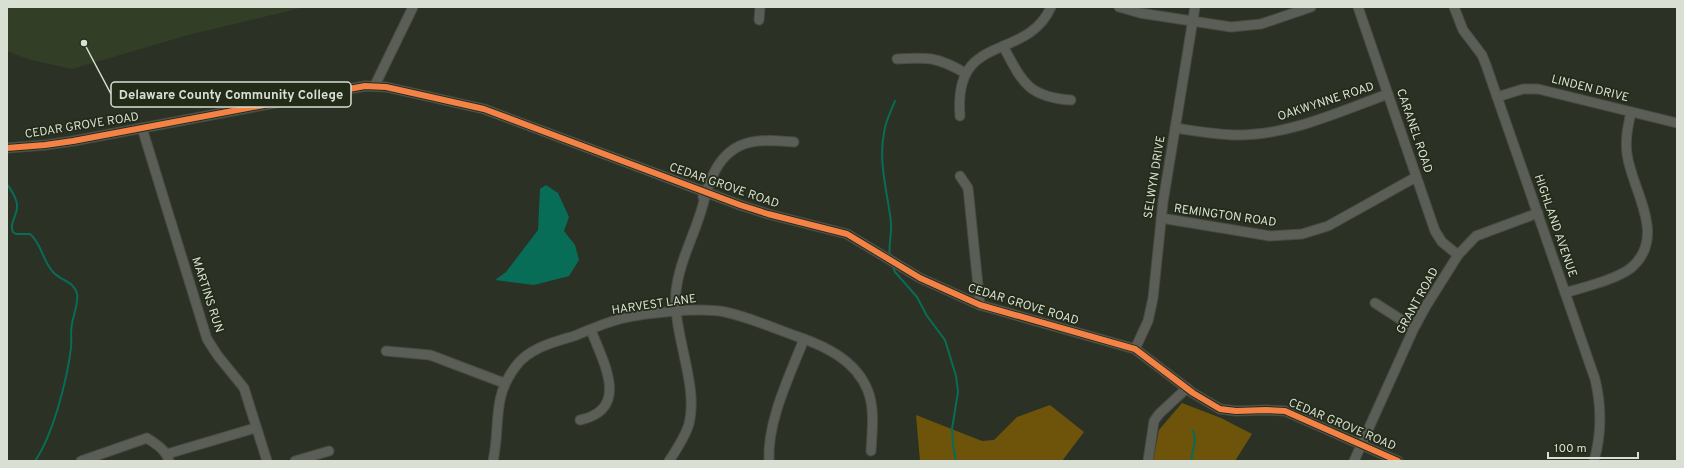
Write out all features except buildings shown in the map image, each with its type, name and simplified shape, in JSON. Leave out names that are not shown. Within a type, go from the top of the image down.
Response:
[{"type":"street","points":[[375,85],[413,7]]},
{"type":"street","points":[[759,20],[760,7]]},
{"type":"street","points":[[960,116],[959,92],[965,73],[978,59],[1035,29],[1042,22],[1050,7]]},
{"type":"street","points":[[1119,7],[1140,13],[1231,27],[1260,24],[1311,7]]},
{"type":"street","name":"SELWYN DRIVE","points":[[1135,349],[1148,321],[1153,298],[1160,218],[1195,7]]},
{"type":"street","name":"CARANEL ROAD","points":[[1358,7],[1435,231],[1442,242],[1458,256]]},
{"type":"street","name":"HIGHLAND AVENUE","points":[[1454,7],[1463,30],[1482,55],[1486,65],[1595,379],[1600,398],[1601,431],[1594,461]]},
{"type":"street","points":[[1002,46],[1028,87],[1052,99],[1071,100]]},
{"type":"street","points":[[897,59],[930,58],[942,60],[965,73]]},
{"type":"street","name":"CEDAR GROVE ROAD","points":[[7,148],[45,145],[375,85],[484,109],[768,214],[847,234],[932,284],[980,306],[1135,349],[1187,388],[1220,409],[1236,411],[1285,411],[1398,461]]},
{"type":"street","name":"LINDEN DRIVE","points":[[1497,97],[1523,89],[1538,89],[1677,123]]},
{"type":"street","name":"OAKWYNNE ROAD","points":[[1175,128],[1216,134],[1261,134],[1304,124],[1388,94]]},
{"type":"street","points":[[1565,293],[1623,272],[1638,260],[1646,244],[1648,234],[1646,215],[1627,154],[1626,135],[1631,112]]},
{"type":"street","name":"MARTINS RUN","points":[[142,128],[207,340],[244,388],[255,428],[267,461]]},
{"type":"street","points":[[669,461],[682,442],[689,423],[691,405],[676,312],[676,292],[679,273],[688,247],[687,233],[697,207],[706,192],[716,169],[722,160],[735,148],[759,140],[794,142]]},
{"type":"street","points":[[960,176],[968,188],[980,306]]},
{"type":"street","name":"REMINGTON ROAD","points":[[1160,218],[1270,236],[1302,234],[1328,226],[1416,177]]},
{"type":"street","name":"GRANT ROAD","points":[[1354,461],[1414,328],[1458,256],[1476,236],[1538,213]]},
{"type":"street","points":[[1375,303],[1414,328]]},
{"type":"street","name":"HARVEST LANE","points":[[493,461],[499,399],[504,383],[517,364],[531,353],[545,346],[619,319],[704,310],[724,312],[804,339],[828,348],[844,359],[858,374],[868,391],[872,411],[871,451]]},
{"type":"street","points":[[580,420],[594,417],[602,411],[609,400],[610,394],[608,376],[591,330]]},
{"type":"street","points":[[769,461],[771,434],[776,415],[804,339]]},
{"type":"street","points":[[386,351],[430,354],[504,383]]},
{"type":"street","points":[[1148,461],[1154,421],[1159,414],[1187,388]]},
{"type":"street","points":[[81,461],[146,438],[157,444],[168,457],[255,428]]},
{"type":"street","points":[[295,461],[329,451]]},
{"type":"shaded area","points":[[7,7],[305,7],[188,35],[72,69],[31,60],[7,51]]},
{"type":"shaded area","points":[[546,185],[558,193],[569,217],[564,231],[575,245],[579,260],[569,276],[534,285],[495,280],[506,272],[538,230],[540,189]]},
{"type":"shaded area","points":[[1182,403],[1221,418],[1252,434],[1235,461],[1153,461],[1159,430]]},
{"type":"shaded area","points":[[1050,405],[1084,432],[1062,461],[920,461],[916,415],[982,441],[994,440],[1017,417]]},
{"type":"waterway","points":[[890,257],[889,248],[891,223],[884,178],[882,144],[888,117],[895,101]]},
{"type":"waterway","points":[[7,184],[14,195],[17,204],[17,210],[12,226],[13,232],[16,234],[30,234],[40,247],[49,267],[56,275],[73,286],[77,294],[77,305],[71,327],[69,361],[63,391],[48,437],[35,461]]},
{"type":"waterway","points":[[892,265],[895,272],[917,297],[927,316],[945,340],[956,376],[958,392],[952,429],[956,461]]},
{"type":"waterway","points":[[1191,461],[1195,440],[1193,430]]},
{"type":"cycle path","points":[[7,148],[73,141],[365,86],[386,87],[484,109],[740,205],[768,214],[847,234],[920,278],[980,305],[1135,349],[1193,393],[1220,409],[1236,411],[1285,411],[1398,461]]},
{"type":"place","name":"Delaware County Community College","points":[[84,43]]}]
